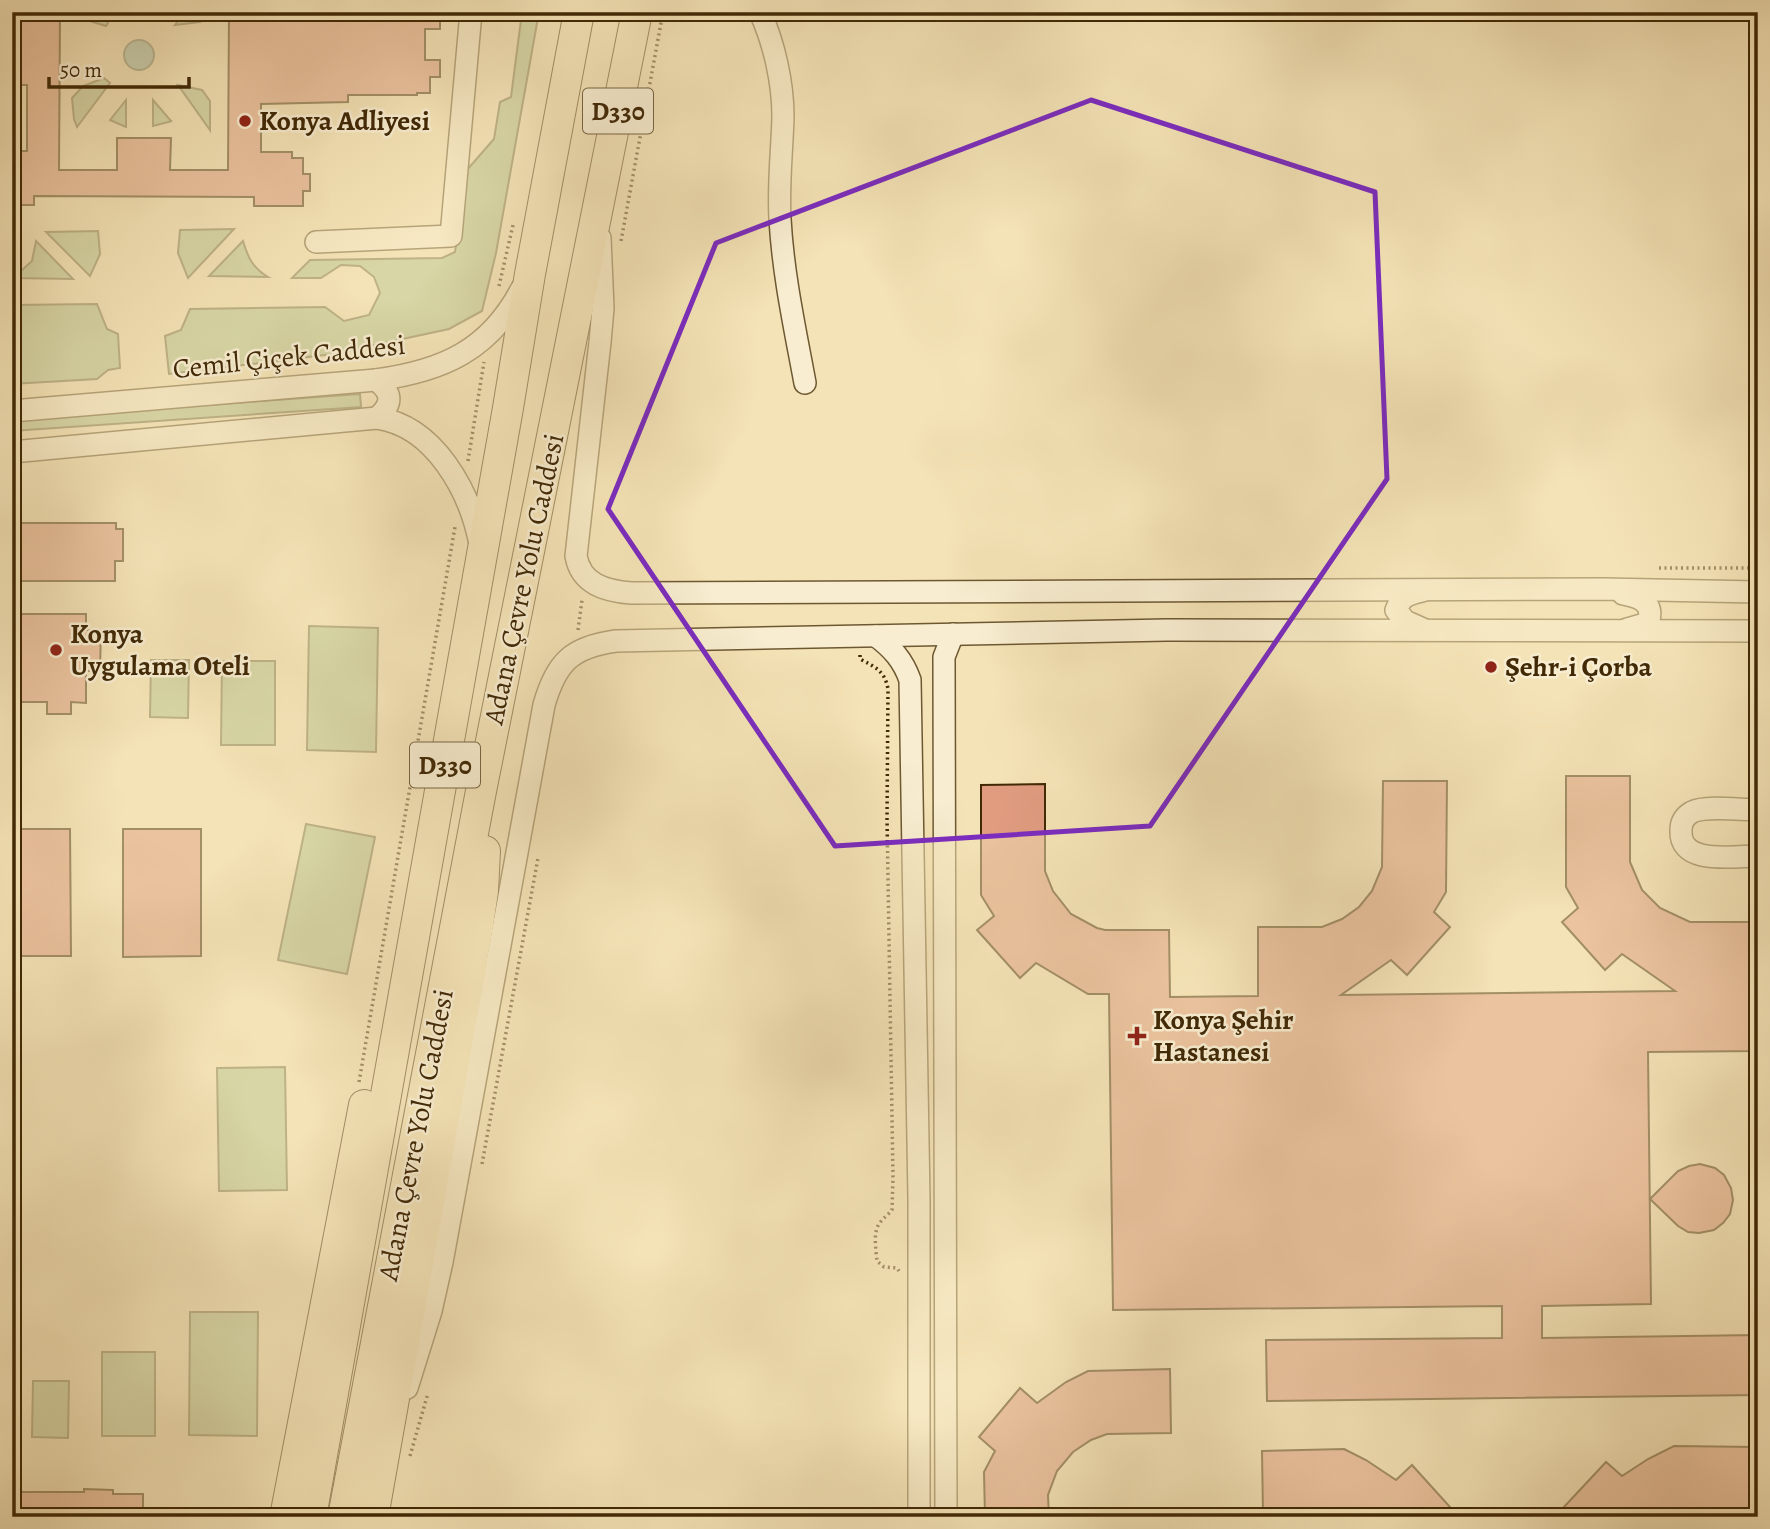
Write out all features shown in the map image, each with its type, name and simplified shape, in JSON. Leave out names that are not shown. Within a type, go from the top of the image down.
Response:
[{"type":"highway","name":"Adana Çevre Yolu Caddesi","points":[[311,1517],[530,274],[579,12]]},
{"type":"highway","name":"Adana Çevre Yolu Caddesi","points":[[344,1517],[481,791],[638,12]]},
{"type":"highway","points":[[373,1517],[483,891],[484,829],[481,791]]},
{"type":"highway","points":[[285,1517],[390,973],[405,913],[435,820]]},
{"type":"street","points":[[316,242],[450,236],[471,12]]},
{"type":"street","points":[[760,12],[769,31],[779,80],[783,115],[779,159],[780,219],[787,286],[805,383]]},
{"type":"street","points":[[598,211],[603,308],[576,556],[583,575],[598,587],[631,593],[1603,589],[1758,592]]},
{"type":"street","name":"Cemil Çiçek Caddesi","points":[[12,411],[376,380],[431,369],[458,357],[489,335],[508,314],[530,274]]},
{"type":"street","points":[[376,380],[386,387],[389,396],[388,404],[377,418]]},
{"type":"street","points":[[12,452],[377,418],[396,420],[421,439],[443,461],[462,492],[475,523],[482,554]]},
{"type":"street","points":[[1603,589],[1639,597],[1647,602],[1650,608],[1648,623],[1642,627],[1622,630]]},
{"type":"street","points":[[1428,630],[1405,621],[1396,610],[1399,601],[1407,595],[1431,590]]},
{"type":"street","points":[[387,1443],[419,1353],[442,1262],[544,705],[555,674],[579,649],[616,641],[1167,630],[1758,631]]},
{"type":"street","points":[[946,1517],[944,657],[953,634]]},
{"type":"street","points":[[867,635],[891,648],[905,666],[910,680],[919,1199],[919,1517]]},
{"type":"street","points":[[1758,810],[1705,809],[1693,812],[1681,825],[1681,839],[1686,849],[1695,854],[1758,856]]},
{"type":"path","points":[[499,286],[514,219]]},
{"type":"path","points":[[358,1090],[489,335]]},
{"type":"path","points":[[867,635],[860,659],[880,670],[886,678],[888,690],[887,818],[893,1178],[892,1210],[879,1223],[876,1249],[877,1261],[884,1267],[897,1268],[902,1275]]},
{"type":"highlighted area","points":[[1091,100],[1375,192],[1387,479],[1150,826],[835,846],[608,509],[716,243]]},
{"type":"shaded area","points":[[78,12],[100,12],[108,23],[106,26],[83,19]]},
{"type":"shaded area","points":[[185,12],[211,13],[200,22],[175,25]]},
{"type":"shaded area","points":[[522,12],[539,12],[496,253],[482,311],[449,329],[333,354],[169,374],[165,336],[181,330],[190,309],[325,307],[344,321],[369,315],[380,293],[374,277],[360,266],[341,265],[321,278],[292,278],[310,260],[442,258],[455,252],[466,171],[494,139],[500,102],[511,97]]},
{"type":"shaded area","points":[[139,40],[149,45],[154,55],[149,65],[139,70],[129,65],[124,55],[129,45]]},
{"type":"shaded area","points":[[104,78],[110,83],[77,127],[72,98],[83,86]]},
{"type":"shaded area","points":[[178,85],[202,90],[210,101],[210,130]]},
{"type":"shaded area","points":[[126,100],[126,127],[110,120]]},
{"type":"shaded area","points":[[153,100],[171,121],[172,121],[153,126]]},
{"type":"shaded area","points":[[234,229],[188,278],[178,253],[180,230]]},
{"type":"shaded area","points":[[98,231],[100,254],[90,276],[46,232]]},
{"type":"shaded area","points":[[36,241],[73,279],[13,278],[32,261]]},
{"type":"shaded area","points":[[243,241],[252,262],[268,277],[209,276]]},
{"type":"shaded area","points":[[97,304],[107,329],[118,334],[120,368],[108,370],[97,379],[12,384],[12,305]]},
{"type":"shaded area","points":[[360,394],[361,407],[12,431],[12,419]]},
{"type":"shaded area","points":[[309,626],[378,628],[376,752],[307,750]]},
{"type":"shaded area","points":[[151,660],[189,660],[188,718],[150,717]]},
{"type":"shaded area","points":[[222,661],[275,661],[275,745],[221,745]]},
{"type":"shaded area","points":[[306,824],[375,837],[347,974],[278,960]]},
{"type":"shaded area","points":[[285,1067],[287,1190],[219,1191],[217,1068]]},
{"type":"shaded area","points":[[190,1312],[258,1312],[257,1436],[189,1435]]},
{"type":"shaded area","points":[[102,1352],[155,1352],[155,1436],[102,1436]]},
{"type":"shaded area","points":[[33,1381],[69,1381],[68,1438],[32,1437]]},
{"type":"building","name":"Konya Adliyesi","points":[[12,12],[60,12],[59,170],[117,170],[117,138],[171,138],[170,170],[228,170],[229,12],[440,12],[440,29],[425,29],[425,60],[440,60],[440,77],[430,77],[430,93],[417,95],[348,95],[348,102],[261,104],[261,152],[292,152],[292,158],[303,158],[303,174],[310,174],[310,191],[303,191],[303,206],[254,206],[254,197],[34,196],[34,205],[12,205],[12,151],[27,151],[27,85],[12,85]]},
{"type":"building","points":[[12,523],[116,523],[116,529],[123,529],[123,561],[115,561],[115,581],[12,581]]},
{"type":"building","name":"Konya Uygulama Oteli","points":[[12,614],[86,614],[86,630],[101,630],[100,671],[86,671],[86,703],[71,702],[71,714],[47,714],[47,702],[12,702]]},
{"type":"building","points":[[1566,776],[1630,776],[1630,862],[1642,890],[1660,908],[1690,922],[1754,922],[1758,1051],[1648,1052],[1651,1304],[1542,1306],[1542,1338],[1758,1335],[1758,1395],[1267,1401],[1266,1340],[1502,1338],[1502,1306],[1113,1310],[1109,994],[1088,994],[1036,963],[1020,978],[977,930],[994,916],[981,895],[981,785],[1045,784],[1045,871],[1053,891],[1071,914],[1097,928],[1169,930],[1170,997],[1258,996],[1258,927],[1322,927],[1342,919],[1359,907],[1372,891],[1382,867],[1383,781],[1447,781],[1446,892],[1434,912],[1450,927],[1407,975],[1391,960],[1341,995],[1675,991],[1622,954],[1605,970],[1562,922],[1578,908],[1566,887]]},
{"type":"building","points":[[12,829],[70,829],[71,956],[12,956]]},
{"type":"building","points":[[123,829],[201,829],[201,956],[123,957]]},
{"type":"building","points":[[1700,1164],[1715,1168],[1724,1175],[1731,1188],[1733,1200],[1730,1214],[1714,1230],[1688,1232],[1650,1199],[1678,1171]]},
{"type":"building","points":[[1170,1369],[1171,1433],[1107,1434],[1091,1440],[1073,1452],[1057,1471],[1048,1495],[1049,1517],[985,1517],[984,1472],[995,1451],[979,1437],[1020,1388],[1037,1403],[1066,1382],[1088,1371]]},
{"type":"building","points":[[1674,1446],[1756,1447],[1755,1511],[1691,1510],[1671,1517],[1572,1517],[1563,1508],[1606,1462],[1622,1476]]},
{"type":"building","points":[[1344,1449],[1396,1480],[1412,1465],[1459,1517],[1263,1514],[1262,1451]]},
{"type":"building","points":[[84,1489],[113,1490],[113,1494],[143,1494],[143,1517],[12,1517],[12,1492],[84,1492]]},
{"type":"place","name":"Konya Adliyesi","points":[[245,121]]},
{"type":"place","name":"Konya Uygulama Oteli","points":[[56,650]]},
{"type":"place","name":"Şehr-i Çorba","points":[[1491,667]]},
{"type":"place","name":"Konya Şehir Hastanesi","points":[[1137,1036]]}]
